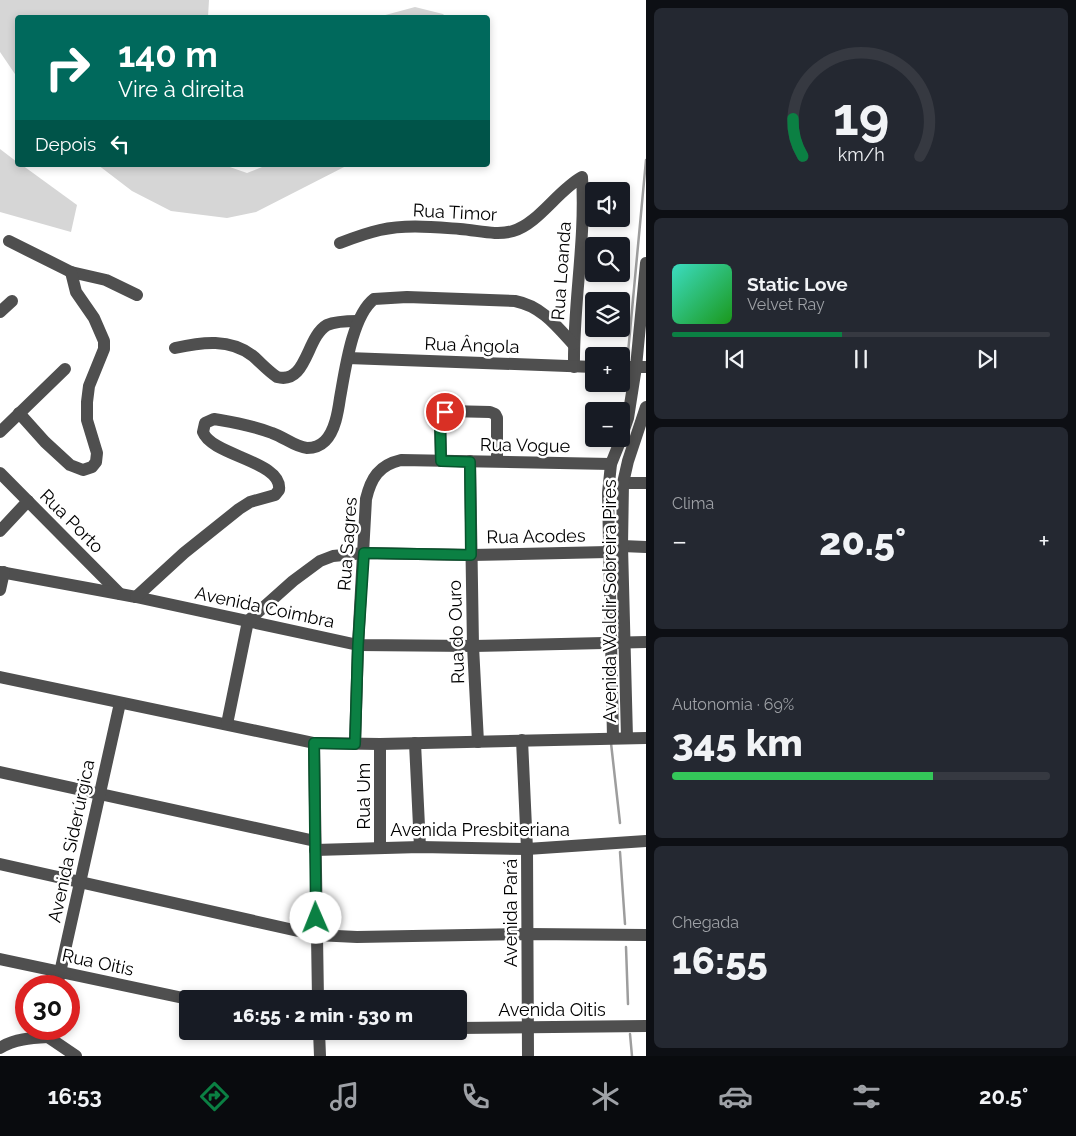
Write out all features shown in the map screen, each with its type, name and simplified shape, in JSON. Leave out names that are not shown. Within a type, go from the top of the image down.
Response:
[{"type":"street","name":"Rua Timor","points":[[340,243],[379,230],[400,227],[438,227],[500,233],[514,231],[528,224],[571,184],[582,177]]},
{"type":"street","name":"Rua Loanda","points":[[574,367],[573,344],[583,221],[582,177]]},
{"type":"street","points":[[9,241],[71,272],[106,280],[137,295]]},
{"type":"street","name":"Avenida Waldir Sobreira Pires","points":[[630,410],[641,367],[646,264]]},
{"type":"street","points":[[19,413],[45,442],[70,465],[83,470],[92,467],[96,462],[97,453],[87,420],[87,402],[89,386],[104,349],[104,342],[94,318],[76,292],[71,272]]},
{"type":"street","points":[[136,597],[184,553],[239,509],[250,502],[275,495],[279,490],[277,480],[263,467],[214,444],[206,438],[203,432],[205,423],[214,419],[220,420],[268,431],[302,447],[320,445],[326,440],[337,417],[348,358],[358,321],[368,303],[374,299],[380,297],[514,301],[534,307],[547,315],[573,344]]},
{"type":"street","points":[[0,312],[12,301]]},
{"type":"street","points":[[175,348],[214,342],[228,344],[243,350],[277,376],[290,378],[299,369],[311,344],[321,330],[334,323],[358,321]]},
{"type":"street","name":"Rua Ângola","points":[[348,358],[585,367]]},
{"type":"street","points":[[0,432],[65,369]]},
{"type":"street","name":"Avenida Waldir Sobreira Pires","points":[[627,738],[622,546],[624,483],[628,461],[640,446],[646,407]]},
{"type":"street","points":[[441,461],[440,418],[447,411],[490,412],[495,414],[497,418],[497,461]]},
{"type":"street","name":"Avenida Waldir Sobreira Pires","points":[[612,738],[608,493],[611,464],[618,447]]},
{"type":"street","name":"Rua Vogue","points":[[381,469],[400,460],[611,464]]},
{"type":"street","name":"Rua do Ouro","points":[[470,462],[473,646],[478,742]]},
{"type":"street","name":"Rua Sagres","points":[[355,744],[366,499],[371,481],[381,469]]},
{"type":"street","name":"Rua Porto","points":[[0,473],[120,594]]},
{"type":"street","points":[[624,483],[646,483]]},
{"type":"street","points":[[0,531],[28,501]]},
{"type":"street","points":[[622,546],[646,547]]},
{"type":"street","name":"Rua Acodes","points":[[248,621],[298,577],[320,561],[332,556],[364,553],[471,555],[608,552]]},
{"type":"street","points":[[0,590],[2,572]]},
{"type":"street","name":"Avenida Coimbra","points":[[2,572],[136,597],[358,645],[473,646],[646,642]]},
{"type":"street","points":[[227,724],[248,621]]},
{"type":"street","points":[[0,677],[314,743],[380,744],[646,738]]},
{"type":"street","name":"Avenida Siderúrgica","points":[[59,975],[120,703]]},
{"type":"street","name":"Avenida Pará","points":[[522,740],[527,849],[528,1056]]},
{"type":"street","points":[[314,743],[318,990]]},
{"type":"street","points":[[415,743],[420,847]]},
{"type":"street","name":"Rua Um","points":[[380,744],[380,847]]},
{"type":"street","name":"Avenida Presbiteriana","points":[[0,772],[315,845],[527,849],[646,841]]},
{"type":"street","points":[[0,864],[316,935],[358,937],[526,934],[646,935]]},
{"type":"street","name":"Rua Oitis","points":[[0,959],[179,997]]},
{"type":"street","name":"Avenida Oitis","points":[[467,1028],[646,1026]]},
{"type":"street","points":[[0,1048],[19,1040]]},
{"type":"street","points":[[57,1040],[76,1056]]},
{"type":"street","points":[[319,1040],[320,1056]]},
{"type":"shaded area","points":[[0,0],[209,0],[208,15],[15,15],[15,74],[0,52]]},
{"type":"shaded area","points":[[415,7],[444,15],[385,15]]},
{"type":"shaded area","points":[[0,149],[15,160],[15,167],[25,167],[77,205],[71,232],[0,212]]},
{"type":"shaded area","points":[[101,167],[230,167],[247,173],[262,167],[344,167],[256,212],[227,218],[171,211],[132,191]]},
{"type":"waterway","points":[[629,347],[646,160]]},
{"type":"waterway","points":[[611,743],[620,823]]},
{"type":"waterway","points":[[620,852],[625,924]]},
{"type":"waterway","points":[[626,947],[628,1004]]},
{"type":"waterway","points":[[630,1034],[632,1056]]},
{"type":"route","points":[[316,918],[314,743],[355,744],[358,645],[364,553],[471,555],[470,462],[441,461],[440,418],[445,412]]}]
